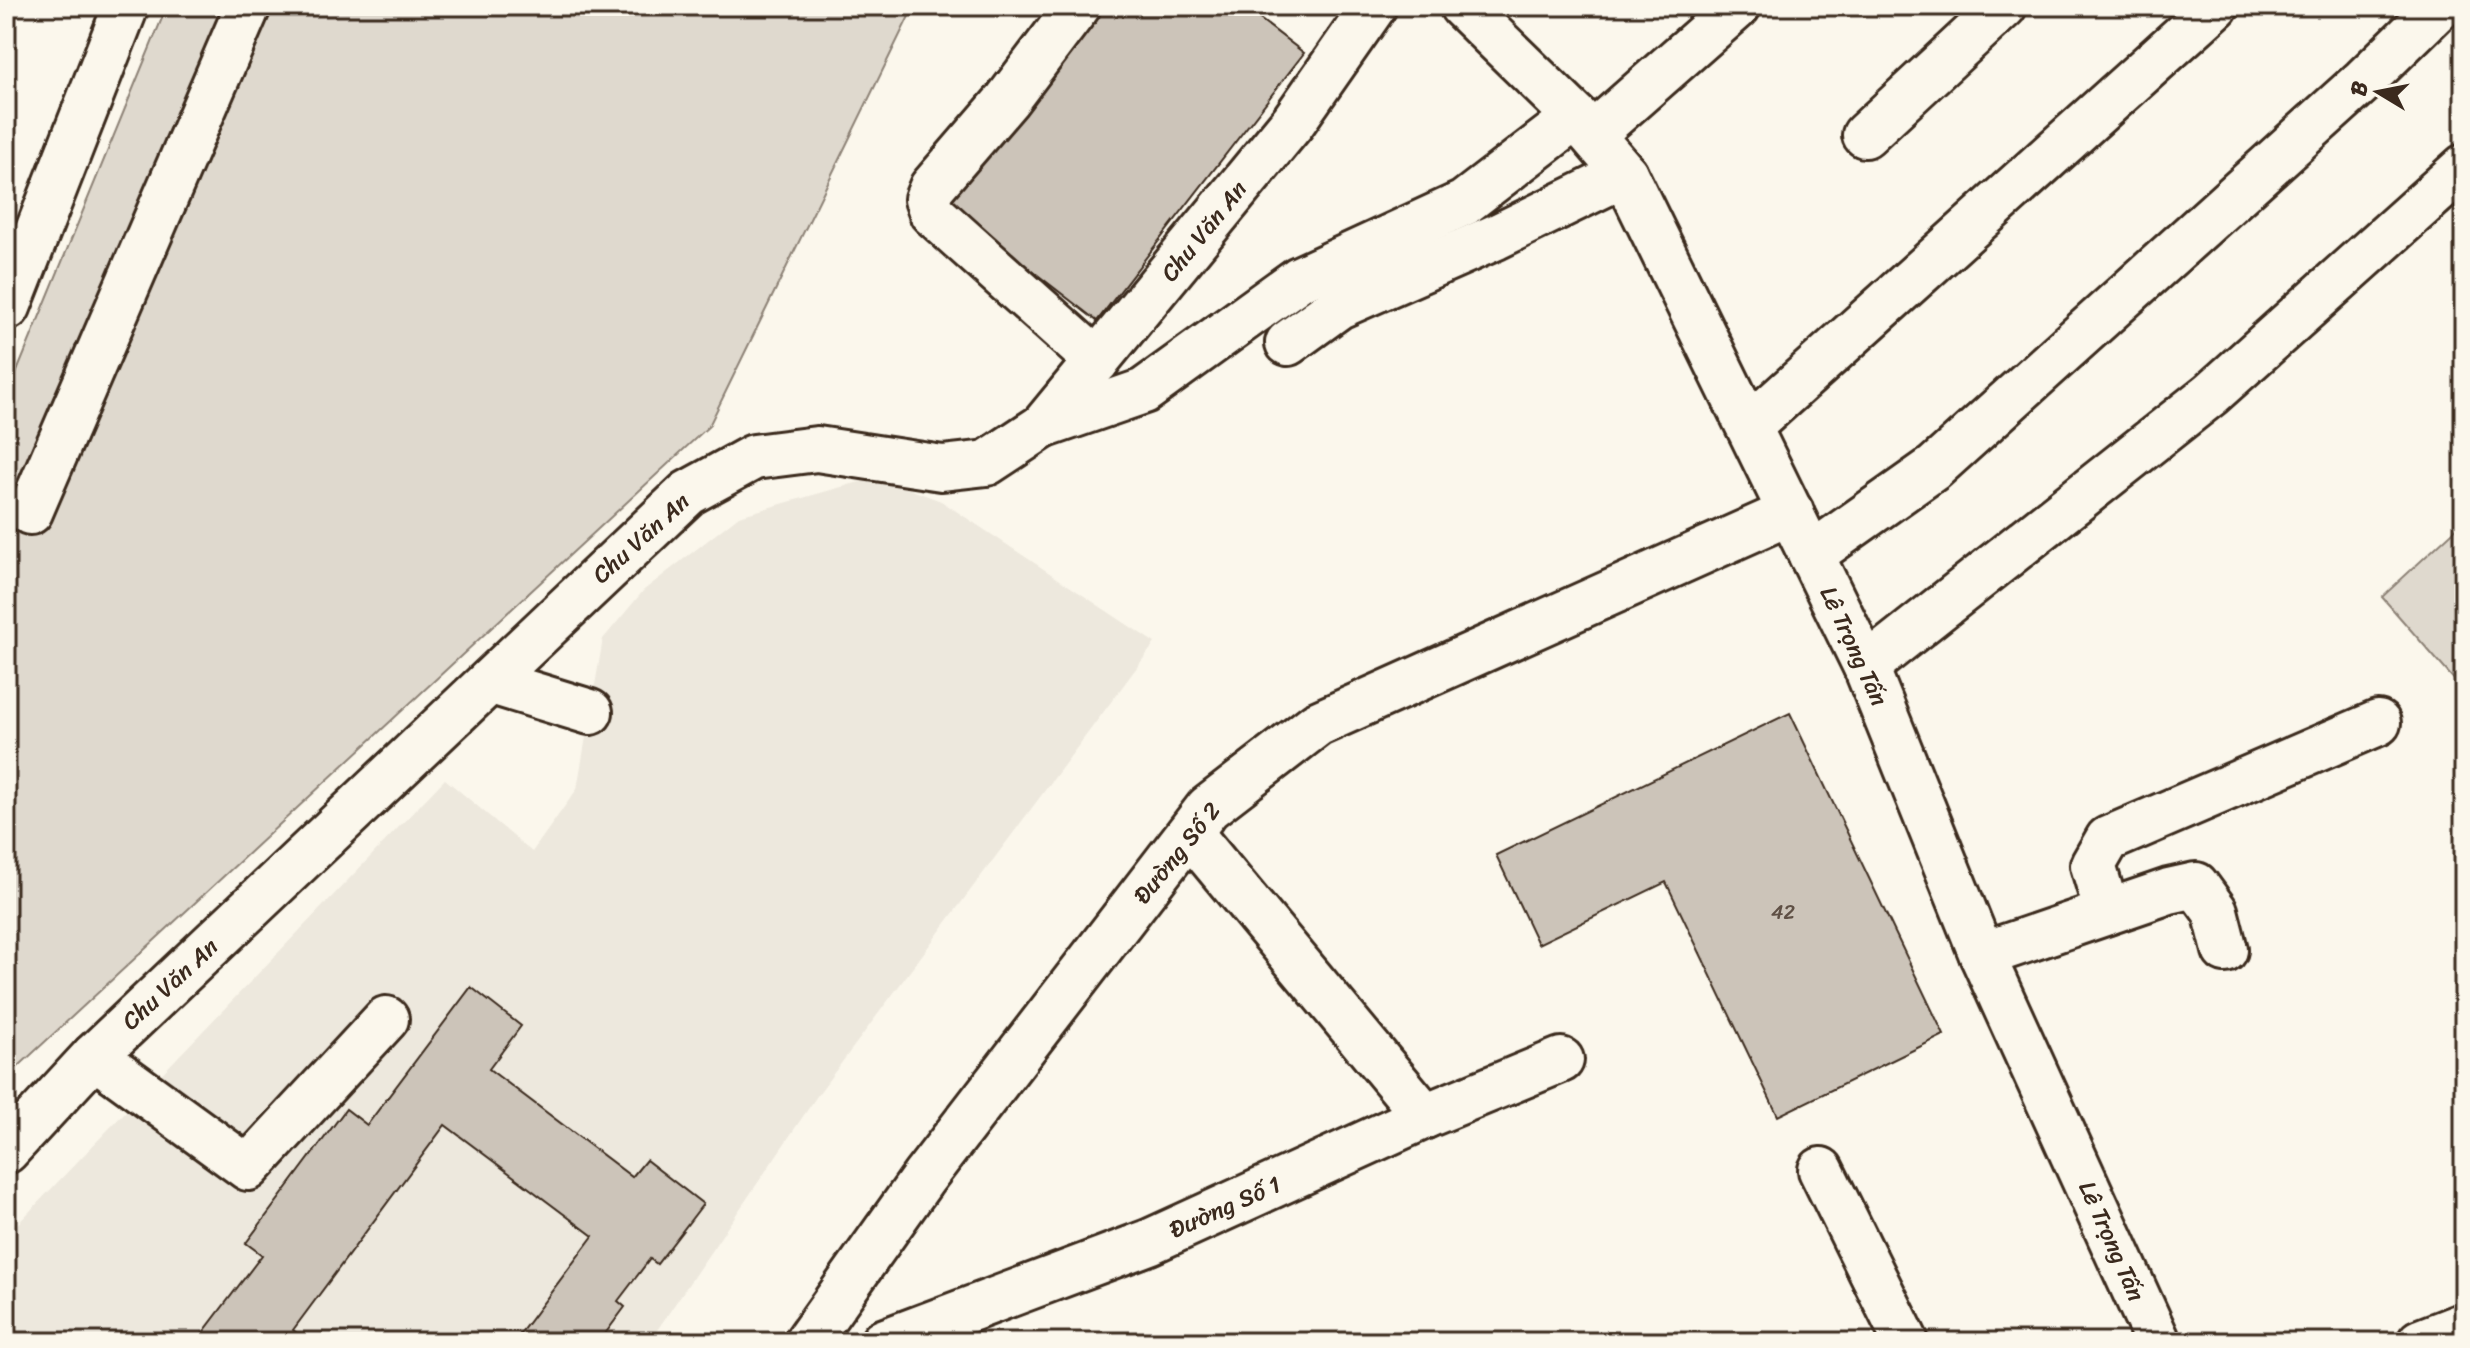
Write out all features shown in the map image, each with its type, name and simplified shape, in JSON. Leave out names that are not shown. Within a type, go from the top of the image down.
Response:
[{"type":"street","points":[[8,307],[126,6]]},
{"type":"street","points":[[30,512],[248,6]]},
{"type":"street","points":[[1078,6],[1007,100],[932,187],[927,199],[932,213],[1097,361]]},
{"type":"street","name":"Lê Trọng Tấn","points":[[1462,6],[1585,126],[1625,174],[1866,667],[1982,955],[2158,1342]]},
{"type":"street","points":[[1043,426],[1144,391],[1299,279],[1464,203],[1585,126],[1738,6]]},
{"type":"street","points":[[1865,135],[2004,6]]},
{"type":"street","points":[[1749,427],[2216,6]]},
{"type":"street","points":[[1811,555],[1934,468],[2364,80],[2440,6]]},
{"type":"street","name":"Chu Văn An","points":[[6,1151],[94,1056],[688,493],[754,457],[817,449],[942,468],[987,463],[1043,426],[1293,122],[1355,13]]},
{"type":"street","points":[[1866,667],[2211,394],[2464,167]]},
{"type":"street","points":[[1288,343],[1339,306],[1496,237],[1625,174]]},
{"type":"street","name":"Đường Số 2","points":[[807,1342],[924,1177],[1208,808],[1317,724],[1791,512]]},
{"type":"street","points":[[492,682],[590,712]]},
{"type":"street","points":[[2107,912],[2093,865],[2108,839],[2378,723]]},
{"type":"street","points":[[1190,833],[1425,1116]]},
{"type":"street","points":[[1982,955],[2196,885],[2215,911],[2225,950]]},
{"type":"street","points":[[94,1056],[248,1168],[386,1019]]},
{"type":"street","name":"Đường Số 1","points":[[883,1342],[1149,1242],[1425,1116],[1561,1060]]},
{"type":"street","points":[[1821,1170],[1906,1342]]},
{"type":"street","points":[[2420,1342],[2464,1325]]},
{"type":"shaded area","points":[[167,6],[914,6],[709,426],[6,1078],[6,374],[16,374]]},
{"type":"shaded area","points":[[877,477],[941,501],[1155,643],[819,1093],[649,1342],[6,1342],[6,1236],[445,779],[532,852],[577,789],[603,639],[644,590],[739,516]]},
{"type":"shaded area","points":[[2464,521],[2464,691],[2382,597]]},
{"type":"building","points":[[1093,6],[1243,6],[1304,53],[1097,321],[942,201]]},
{"type":"building","points":[[1790,713],[1944,1035],[1778,1116],[1666,882],[1538,944],[1496,855]]},
{"type":"building","points":[[471,987],[521,1026],[489,1069],[632,1177],[646,1160],[703,1204],[657,1264],[650,1259],[618,1301],[625,1307],[599,1342],[514,1342],[593,1236],[445,1125],[293,1330],[309,1342],[196,1342],[262,1255],[246,1243],[346,1109],[367,1125]]}]
